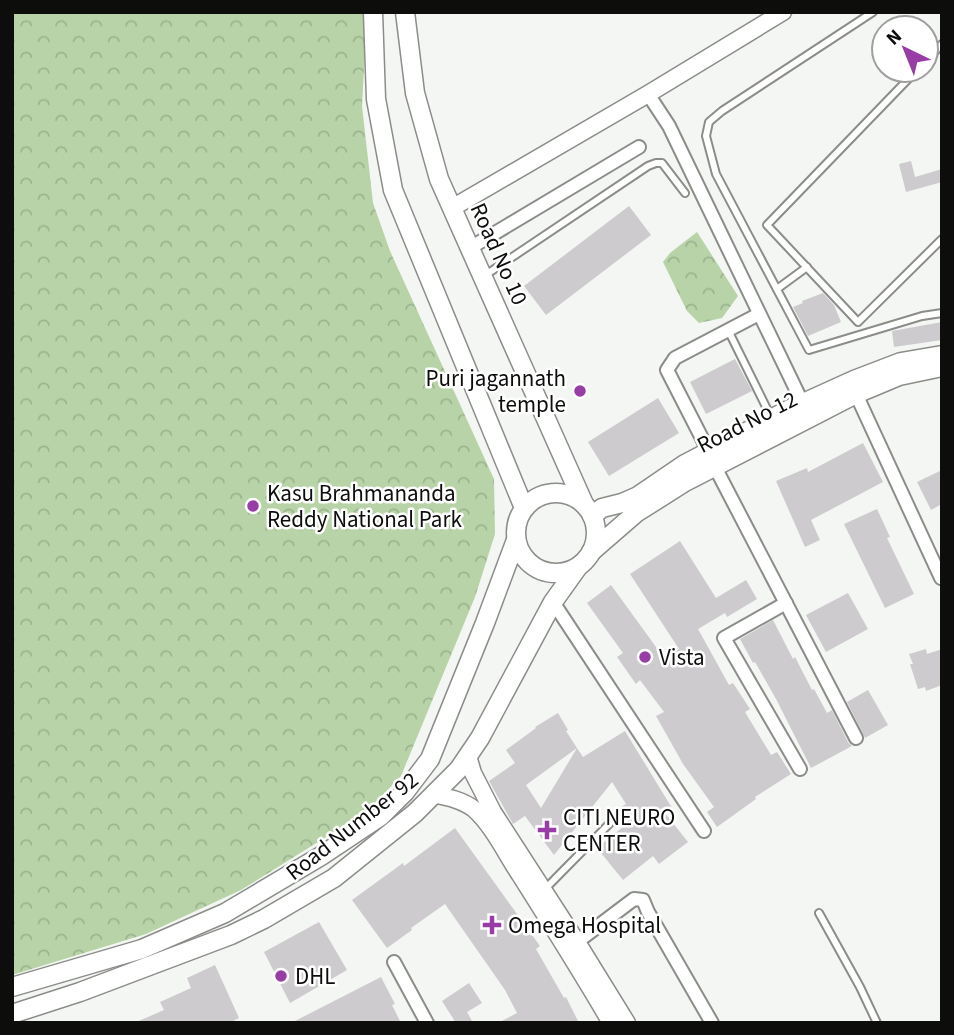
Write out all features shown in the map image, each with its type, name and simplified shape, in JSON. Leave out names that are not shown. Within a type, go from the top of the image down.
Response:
[{"type":"main road","points":[[373,12],[376,99],[393,190],[524,508]]},
{"type":"main road","name":"Road No 10","points":[[405,12],[415,93],[439,179],[588,510]]},
{"type":"main road","points":[[588,510],[602,509],[638,496],[685,464],[712,459],[772,419],[854,380],[901,362],[942,355]]},
{"type":"main road","name":"Road No 12","points":[[591,552],[636,513],[685,482],[712,459],[899,376],[942,368]]},
{"type":"main road","points":[[546,494],[573,496],[588,510],[596,534],[591,552],[578,566],[566,572],[540,570],[528,563],[520,553],[515,529],[524,508],[534,499],[546,494]]},
{"type":"main road","name":"Road Number 92","points":[[12,987],[142,949],[225,913],[284,880],[380,816],[405,792],[430,759],[516,540]]},
{"type":"main road","name":"Road Number 92","points":[[12,1014],[80,992],[230,935],[299,900],[334,878],[415,813],[459,769],[480,738],[553,602],[578,566]]},
{"type":"main road","points":[[321,856],[334,878]]},
{"type":"main road","points":[[74,969],[80,992]]},
{"type":"street","points":[[452,208],[783,12]]},
{"type":"street","points":[[648,94],[668,126],[803,404]]},
{"type":"street","points":[[470,248],[639,147]]},
{"type":"street","points":[[759,314],[675,358],[667,370],[856,738]]},
{"type":"street","points":[[856,394],[941,578]]},
{"type":"street","points":[[553,602],[704,831]]},
{"type":"street","points":[[786,603],[724,638],[800,769]]},
{"type":"street","points":[[468,756],[473,773],[493,812],[627,1023]]},
{"type":"street","points":[[433,794],[459,801],[479,814],[575,962],[611,1023]]},
{"type":"street","points":[[577,942],[634,899],[643,901],[712,1023]]},
{"type":"street","points":[[394,962],[427,1023]]},
{"type":"lane","points":[[873,12],[722,111],[709,122],[706,136],[716,174],[808,350],[922,316],[942,313]]},
{"type":"lane","points":[[903,84],[767,225],[858,322],[942,239]]},
{"type":"lane","points":[[483,277],[648,166],[662,163],[685,193]]},
{"type":"lane","points":[[777,289],[807,267]]},
{"type":"lane","points":[[728,330],[772,419]]},
{"type":"lane","points":[[544,891],[612,821]]},
{"type":"lane","points":[[819,913],[877,1023]]},
{"type":"green space","name":"Kasu Brahmananda Reddy National Park","points":[[12,12],[367,12],[362,106],[373,203],[390,251],[494,479],[495,534],[475,597],[401,776],[372,806],[241,890],[146,934],[12,975]]},
{"type":"green space","points":[[697,232],[738,296],[722,318],[699,323],[687,311],[663,262],[670,253]]},
{"type":"building","points":[[911,161],[915,177],[942,169],[942,182],[906,192],[899,164]]},
{"type":"building","points":[[629,206],[651,235],[546,315],[524,286]]},
{"type":"building","points":[[823,293],[834,305],[841,322],[808,336],[793,307]]},
{"type":"building","points":[[942,322],[942,340],[894,347],[892,331]]},
{"type":"building","points":[[735,359],[752,391],[706,414],[690,382]]},
{"type":"building","points":[[658,398],[679,433],[609,476],[588,442]]},
{"type":"building","points":[[863,443],[883,482],[811,520],[820,540],[805,547],[776,481],[807,468],[808,472]]},
{"type":"building","points":[[942,470],[942,504],[931,510],[917,482]]},
{"type":"building","points":[[877,509],[890,537],[887,538],[914,594],[885,608],[844,524]]},
{"type":"building","points":[[680,541],[716,598],[746,580],[757,599],[727,617],[725,613],[698,629],[729,685],[733,683],[750,709],[745,712],[771,755],[777,752],[791,774],[755,797],[756,799],[717,827],[707,812],[714,807],[683,764],[656,716],[664,712],[640,680],[636,684],[617,657],[623,653],[587,603],[611,585],[664,658],[679,649],[630,574]]},
{"type":"building","points":[[848,593],[868,629],[826,652],[806,615]]},
{"type":"building","points":[[773,620],[812,690],[814,689],[827,713],[832,710],[852,746],[811,768],[776,699],[740,639]]},
{"type":"building","points":[[926,649],[927,654],[942,649],[942,685],[926,691],[925,687],[918,689],[909,654]]},
{"type":"building","points":[[868,690],[888,725],[865,738],[847,702]]},
{"type":"building","points":[[558,713],[583,757],[625,731],[672,808],[665,813],[688,842],[659,864],[653,856],[623,880],[597,848],[629,822],[619,808],[626,804],[612,782],[554,855],[525,816],[513,824],[489,781],[515,763],[506,750]],"holes":[[[577,748],[541,808],[526,785]]]},
{"type":"building","points":[[455,828],[540,946],[536,949],[579,1023],[498,1023],[517,1013],[505,990],[445,904],[387,948],[352,900]]},
{"type":"building","points":[[319,922],[347,970],[290,1003],[264,952]]},
{"type":"building","points":[[215,965],[239,1018],[229,1023],[134,1023],[164,1010],[160,1002],[191,988],[187,978]]},
{"type":"building","points":[[381,977],[401,1023],[291,1023]]},
{"type":"building","points":[[469,983],[482,1003],[467,1012],[473,1023],[456,1023],[442,1001]]},
{"type":"place","name":"Puri jagannath temple","points":[[580,391]]},
{"type":"place","name":"Kasu Brahmananda Reddy National Park","points":[[253,506]]},
{"type":"place","name":"Vista","points":[[645,657]]},
{"type":"place","name":"CITI NEURO CENTER","points":[[547,830]]},
{"type":"place","name":"Omega Hospital","points":[[492,925]]},
{"type":"place","name":"DHL","points":[[281,976]]}]
